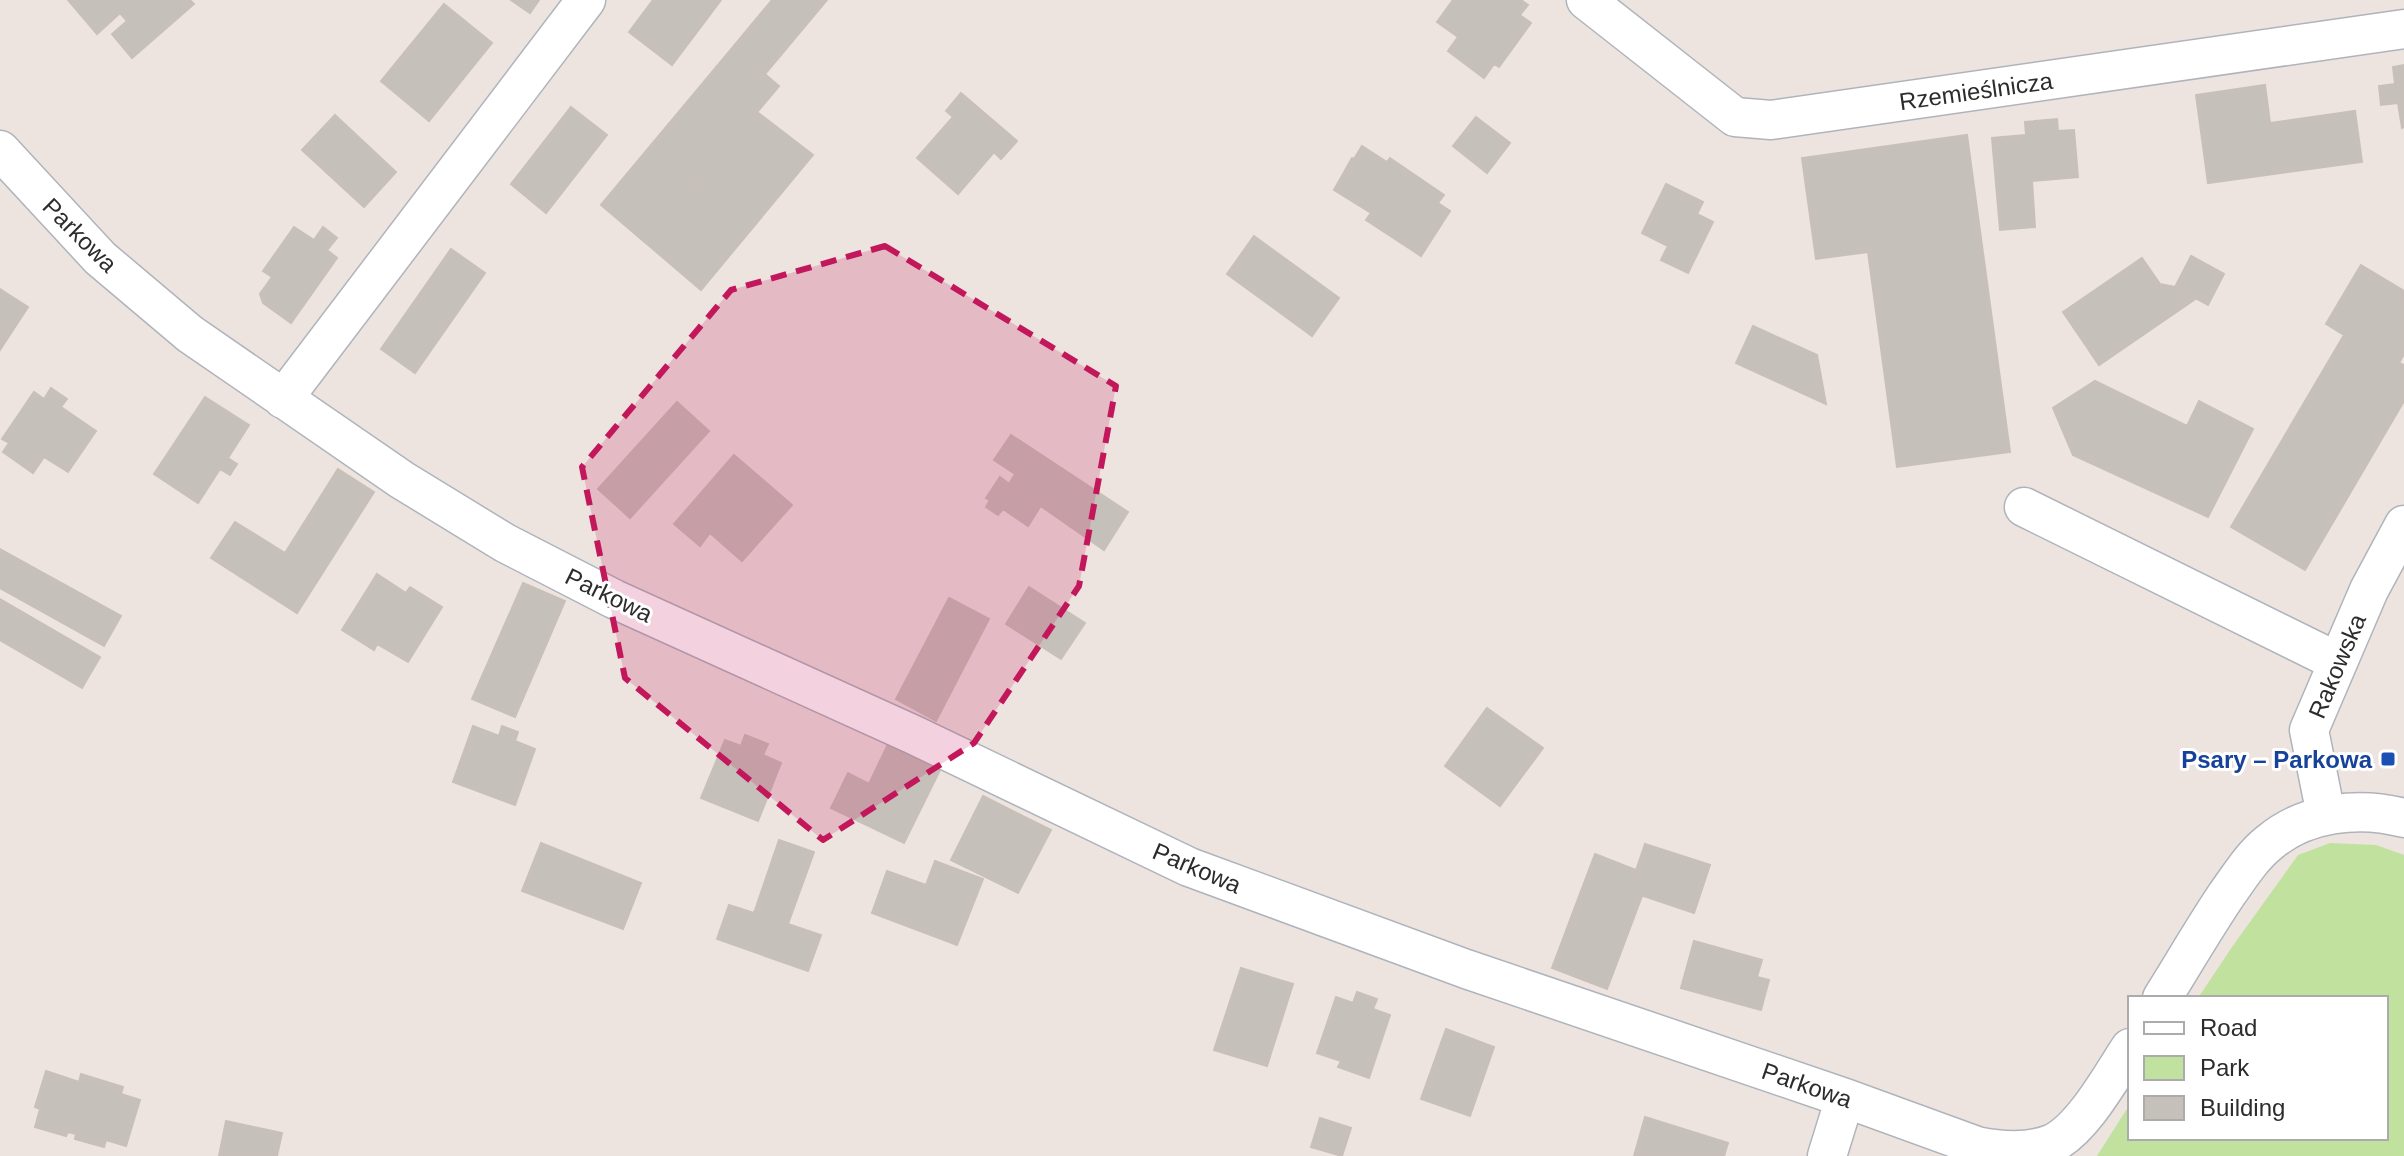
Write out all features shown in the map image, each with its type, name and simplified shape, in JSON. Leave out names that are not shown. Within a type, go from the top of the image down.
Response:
[{"type":"street","points":[[283,399],[586,0]]},
{"type":"street","name":"Rzemieślnicza","points":[[1586,0],[1735,117],[1771,120],[2404,29]]},
{"type":"street","name":"Parkowa","points":[[0,150],[100,258],[190,334],[402,480],[505,543],[614,599],[914,735],[1189,867],[1466,969],[1977,1146],[1998,1150],[2051,1144],[2076,1124],[2128,1051]]},
{"type":"street","points":[[2024,507],[2338,662]]},
{"type":"street","name":"Rakowska","points":[[2326,815],[2309,730],[2369,590],[2404,525]]},
{"type":"street","points":[[2163,996],[2249,862],[2270,841],[2297,825],[2326,815],[2359,812],[2404,818]]},
{"type":"street","points":[[1827,1156],[1845,1098]]},
{"type":"highlighted area","points":[[885,246],[1116,386],[1079,586],[974,743],[823,840],[625,678],[582,467],[731,290]]},
{"type":"green space","points":[[2330,843],[2376,845],[2404,855],[2404,1156],[2097,1156],[2128,1107],[2128,1140],[2388,1140],[2388,996],[2199,996],[2298,855]]},
{"type":"building","points":[[68,0],[190,0],[194,4],[132,58],[112,34],[127,21],[120,13],[97,34]]},
{"type":"building","points":[[511,0],[539,0],[530,13]]},
{"type":"building","points":[[653,0],[721,0],[672,65],[629,32]]},
{"type":"building","points":[[772,0],[827,0],[765,74],[733,47]]},
{"type":"building","points":[[1453,0],[1521,0],[1528,5],[1520,15],[1531,23],[1499,67],[1494,64],[1484,78],[1448,51],[1458,37],[1437,22]]},
{"type":"building","points":[[444,4],[492,43],[429,121],[381,81]]},
{"type":"building","points":[[733,47],[779,86],[647,244],[601,205]]},
{"type":"building","points":[[2404,65],[2402,128],[2398,103],[2381,105],[2379,86],[2395,84],[2393,67]]},
{"type":"building","points":[[2265,85],[2270,123],[2355,111],[2362,162],[2208,183],[2196,95]]},
{"type":"building","points":[[961,93],[1017,141],[1001,159],[994,152],[958,194],[917,158],[953,117],[946,111]]},
{"type":"building","points":[[571,107],[607,135],[546,213],[511,184]]},
{"type":"building","points":[[757,112],[813,155],[701,290],[647,244]]},
{"type":"building","points":[[335,115],[396,172],[364,207],[302,150]]},
{"type":"building","points":[[1476,117],[1510,143],[1487,173],[1453,146]]},
{"type":"building","points":[[2057,119],[2058,131],[2074,130],[2078,177],[2032,181],[2035,227],[2000,230],[1992,138],[2026,135],[2025,122]]},
{"type":"building","points":[[1967,135],[2010,452],[1897,467],[1868,252],[1816,259],[1802,158]]},
{"type":"building","points":[[1362,146],[1387,162],[1390,158],[1444,195],[1438,203],[1450,211],[1421,256],[1366,220],[1371,213],[1334,190]]},
{"type":"building","points":[[1666,184],[1703,202],[1697,214],[1713,222],[1688,273],[1661,260],[1668,246],[1642,233]]},
{"type":"building","points":[[294,227],[314,240],[323,227],[337,238],[327,250],[337,258],[291,323],[263,303],[260,294],[272,277],[263,271]]},
{"type":"building","points":[[1254,236],[1339,298],[1312,336],[1227,274]]},
{"type":"building","points":[[451,249],[485,273],[415,373],[381,349]]},
{"type":"building","points":[[2191,256],[2224,274],[2208,305],[2175,287]]},
{"type":"building","points":[[2142,258],[2160,284],[2080,337],[2063,312]]},
{"type":"building","points":[[2361,265],[2404,291],[2404,354],[2399,363],[2404,365],[2404,401],[2305,570],[2231,527],[2344,335],[2326,324]]},
{"type":"building","points":[[2160,284],[2175,287],[2197,298],[2099,365],[2080,337]]},
{"type":"building","points":[[0,289],[28,307],[0,350]]},
{"type":"building","points":[[1753,326],[1817,355],[1826,404],[1736,363]]},
{"type":"building","points":[[2095,381],[2187,426],[2199,401],[2253,429],[2208,517],[2073,455],[2053,408]]},
{"type":"building","points":[[51,388],[67,399],[61,407],[96,431],[68,472],[44,457],[33,473],[3,452],[9,443],[2,439],[34,392],[44,399]]},
{"type":"building","points":[[205,397],[249,425],[228,458],[237,464],[230,475],[220,469],[198,503],[154,474]]},
{"type":"building","points":[[677,402],[709,431],[630,518],[598,489]]},
{"type":"building","points":[[1011,435],[1128,512],[1104,550],[1009,484],[1015,474],[994,460]]},
{"type":"building","points":[[734,455],[792,505],[742,561],[710,533],[700,546],[674,524]]},
{"type":"building","points":[[338,469],[374,492],[297,613],[211,558],[235,522],[285,553]]},
{"type":"building","points":[[1000,477],[1040,507],[1028,526],[1003,509],[998,515],[986,507],[990,500],[986,498]]},
{"type":"building","points":[[0,549],[121,616],[104,646],[0,588]]},
{"type":"building","points":[[377,574],[406,593],[410,587],[442,607],[408,662],[377,644],[374,650],[342,630]]},
{"type":"building","points":[[523,583],[565,601],[515,717],[472,699]]},
{"type":"building","points":[[1029,587],[1085,623],[1061,659],[1006,624]]},
{"type":"building","points":[[949,598],[989,619],[936,721],[896,699]]},
{"type":"building","points":[[0,599],[100,657],[82,688],[0,640]]},
{"type":"building","points":[[1487,708],[1543,748],[1500,806],[1445,766]]},
{"type":"building","points":[[473,726],[499,736],[502,726],[518,732],[515,741],[535,749],[515,805],[453,782]]},
{"type":"building","points":[[745,735],[768,744],[763,755],[781,763],[758,821],[701,798],[725,740],[741,746]]},
{"type":"building","points":[[888,744],[940,770],[904,843],[831,808],[848,773],[869,784]]},
{"type":"building","points":[[983,796],[1051,830],[1018,893],[951,860]]},
{"type":"building","points":[[779,840],[814,852],[788,924],[821,935],[808,971],[717,939],[729,905],[754,913]]},
{"type":"building","points":[[541,843],[641,883],[623,929],[522,891]]},
{"type":"building","points":[[1645,844],[1710,865],[1694,913],[1629,891]]},
{"type":"building","points":[[1595,854],[1636,870],[1629,891],[1642,896],[1607,989],[1552,968]]},
{"type":"building","points":[[935,861],[983,879],[957,945],[872,913],[887,871],[926,885]]},
{"type":"building","points":[[1694,941],[1762,960],[1757,977],[1769,980],[1761,1010],[1681,988]]},
{"type":"building","points":[[1241,968],[1293,984],[1267,1066],[1214,1050]]},
{"type":"building","points":[[1357,992],[1377,999],[1373,1009],[1390,1015],[1369,1078],[1338,1067],[1341,1061],[1317,1053],[1336,997],[1353,1003]]},
{"type":"building","points":[[1446,1029],[1494,1047],[1470,1116],[1421,1099]]},
{"type":"building","points":[[46,1071],[79,1082],[81,1074],[123,1087],[121,1094],[140,1100],[126,1146],[106,1140],[104,1147],[75,1139],[76,1134],[68,1132],[66,1136],[35,1127],[40,1109],[35,1107]]},
{"type":"building","points":[[1645,1117],[1728,1143],[1724,1156],[1634,1156]]},
{"type":"building","points":[[1320,1118],[1351,1128],[1342,1156],[1311,1147]]},
{"type":"building","points":[[226,1121],[282,1133],[277,1156],[219,1156]]},
{"type":"place","name":"Psary – Parkowa","points":[[2388,759]]}]
